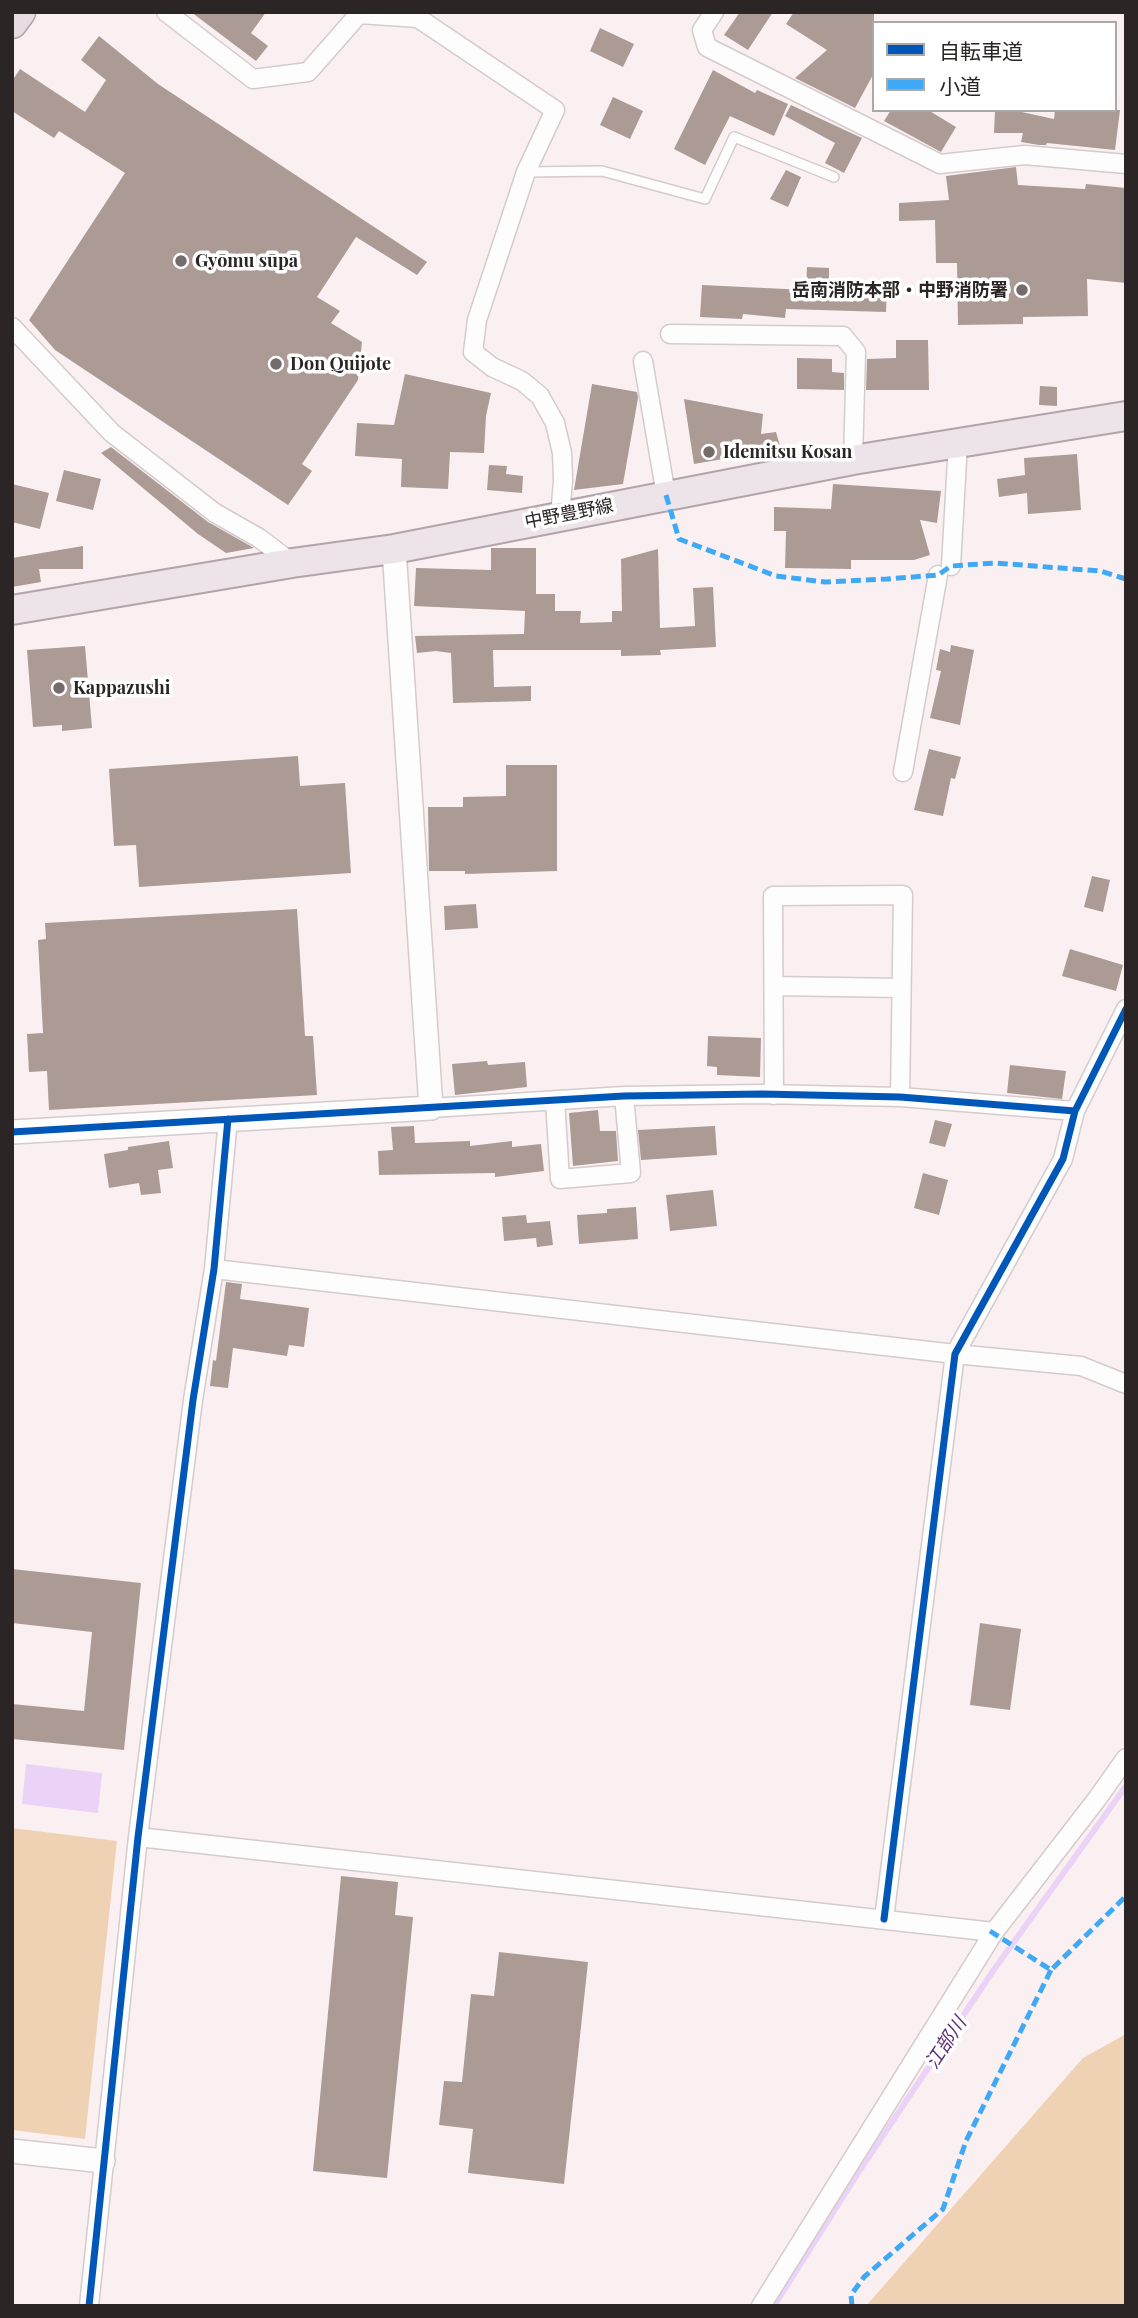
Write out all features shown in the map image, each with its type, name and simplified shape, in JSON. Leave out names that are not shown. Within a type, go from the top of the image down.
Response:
[{"type":"highway","points":[[12,23],[20,12]]},
{"type":"main road","name":"中野豊野線","points":[[12,610],[292,563],[394,549],[853,460],[1126,416]]},
{"type":"street","points":[[166,12],[253,79],[308,72],[359,14],[420,15],[555,110],[526,172],[477,320],[473,352],[492,367],[522,381],[540,396],[555,423],[562,453],[560,517]]},
{"type":"street","points":[[714,12],[702,30],[706,47],[940,164],[1025,155],[1126,164]]},
{"type":"street","points":[[12,327],[112,433],[215,513],[259,538],[292,563]]},
{"type":"street","points":[[670,334],[843,336],[856,352],[853,460]]},
{"type":"street","points":[[643,361],[666,495]]},
{"type":"street","points":[[903,772],[945,571],[958,442]]},
{"type":"street","points":[[394,549],[431,1108]]},
{"type":"street","points":[[774,1095],[773,896],[903,895],[900,1097]]},
{"type":"street","points":[[774,986],[901,988]]},
{"type":"street","points":[[884,1919],[955,1354],[1063,1159],[1075,1111],[1126,1009]]},
{"type":"street","points":[[555,1101],[560,1179],[631,1173],[624,1096]]},
{"type":"street","points":[[12,1132],[624,1096],[900,1097],[1075,1111]]},
{"type":"street","points":[[89,2306],[138,1837],[189,1426],[214,1269],[229,1119]]},
{"type":"street","points":[[214,1269],[1081,1366],[1126,1384]]},
{"type":"street","points":[[761,2306],[994,1932],[1126,1758]]},
{"type":"street","points":[[138,1837],[994,1932]]},
{"type":"street","points":[[12,2151],[103,2161]]},
{"type":"lane","points":[[526,172],[602,171],[705,198],[734,137],[834,177]]},
{"type":"shaded area","points":[[26,1764],[102,1773],[98,1813],[22,1804]]},
{"type":"shaded area","points":[[12,1828],[117,1841],[85,2139],[12,2130]]},
{"type":"shaded area","points":[[1126,2034],[1126,2306],[866,2306],[1083,2058]]},
{"type":"building","points":[[191,12],[266,12],[251,33],[268,46],[256,61]]},
{"type":"building","points":[[740,12],[773,12],[748,50],[724,35]]},
{"type":"building","points":[[794,12],[874,12],[872,77],[855,108],[795,78],[827,50],[786,24]]},
{"type":"building","points":[[600,28],[634,44],[623,67],[590,51]]},
{"type":"building","points":[[99,36],[158,84],[427,262],[417,275],[356,237],[317,297],[340,311],[331,323],[362,342],[358,380],[302,464],[312,471],[288,505],[55,350],[29,320],[125,173],[59,131],[54,138],[12,111],[12,81],[20,69],[85,112],[106,80],[81,60]]},
{"type":"building","points":[[713,70],[755,93],[757,90],[788,104],[774,136],[730,116],[705,165],[674,149]]},
{"type":"building","points":[[613,97],[643,111],[630,139],[600,125]]},
{"type":"building","points":[[791,105],[862,138],[844,173],[825,163],[835,143],[785,116]]},
{"type":"building","points":[[1120,110],[1115,150],[1047,143],[1039,145],[1021,142],[1023,133],[994,133],[995,112],[1022,112],[1054,119],[1055,112]]},
{"type":"building","points":[[890,112],[931,112],[956,127],[941,152],[884,121]]},
{"type":"building","points":[[1016,167],[1018,185],[1085,189],[1086,184],[1126,188],[1126,283],[1087,279],[1088,316],[1023,317],[1023,324],[958,325],[957,263],[936,263],[935,220],[899,221],[899,203],[949,200],[946,176]]},
{"type":"building","points":[[786,170],[801,177],[788,207],[770,199]]},
{"type":"building","points":[[807,267],[829,268],[829,281],[887,284],[886,312],[786,309],[785,318],[743,314],[742,319],[700,317],[702,285],[806,290]]},
{"type":"building","points":[[896,340],[928,340],[929,390],[866,390],[867,359],[896,358]]},
{"type":"building","points":[[797,358],[832,359],[832,372],[844,373],[844,390],[797,389]]},
{"type":"building","points":[[405,374],[491,393],[486,416],[484,453],[450,452],[448,489],[401,487],[402,459],[355,456],[357,423],[394,425]]},
{"type":"building","points":[[592,384],[637,392],[638,398],[623,484],[574,490]]},
{"type":"building","points":[[1040,386],[1057,387],[1057,406],[1039,405]]},
{"type":"building","points":[[684,399],[763,414],[761,434],[776,432],[781,449],[694,464]]},
{"type":"building","points":[[111,447],[208,522],[254,548],[226,553],[198,534],[101,453]]},
{"type":"building","points":[[1077,454],[1081,510],[1028,514],[1027,493],[999,497],[997,479],[1025,475],[1024,458]]},
{"type":"building","points":[[489,465],[507,466],[506,474],[523,476],[522,493],[487,490]]},
{"type":"building","points":[[64,470],[101,479],[93,510],[56,501]]},
{"type":"building","points":[[12,484],[49,493],[40,529],[12,522]]},
{"type":"building","points":[[833,484],[941,491],[937,523],[920,520],[930,555],[914,560],[851,560],[851,569],[785,568],[786,531],[774,531],[774,507],[831,509]]},
{"type":"building","points":[[83,546],[83,569],[39,569],[41,582],[12,587],[12,558]]},
{"type":"building","points":[[491,548],[536,548],[536,594],[555,594],[555,611],[581,611],[580,623],[612,622],[612,611],[622,611],[621,559],[658,549],[660,628],[695,626],[693,588],[713,587],[716,647],[660,650],[661,655],[621,656],[621,650],[493,650],[494,687],[531,686],[531,701],[453,703],[451,653],[417,653],[415,636],[524,634],[525,611],[414,606],[416,568],[491,570]]},
{"type":"building","points":[[951,645],[974,650],[960,725],[930,718],[941,671],[936,670],[940,649],[950,652]]},
{"type":"building","name":"Kappazushi","points":[[85,646],[92,728],[62,731],[62,725],[33,727],[27,650]]},
{"type":"building","points":[[929,749],[961,757],[955,779],[951,778],[943,816],[914,810]]},
{"type":"building","points":[[298,756],[300,786],[345,783],[351,873],[139,887],[136,845],[114,846],[109,769]]},
{"type":"building","points":[[506,765],[557,765],[557,871],[465,874],[465,871],[429,871],[428,807],[463,807],[463,797],[506,796]]},
{"type":"building","points":[[1092,876],[1110,880],[1103,912],[1084,907]]},
{"type":"building","points":[[476,904],[478,928],[445,930],[444,906]]},
{"type":"building","points":[[297,909],[305,1036],[313,1036],[317,1095],[49,1110],[47,1071],[29,1072],[27,1034],[43,1033],[38,940],[46,939],[45,923]]},
{"type":"building","points":[[1070,949],[1123,965],[1116,991],[1062,976]]},
{"type":"building","points":[[708,1036],[761,1038],[760,1077],[717,1075],[717,1067],[707,1066]]},
{"type":"building","points":[[487,1061],[488,1065],[525,1062],[527,1087],[455,1095],[452,1064]]},
{"type":"building","points":[[1010,1065],[1066,1071],[1062,1099],[1007,1093]]},
{"type":"building","points":[[598,1110],[600,1131],[616,1131],[618,1161],[573,1166],[569,1113]]},
{"type":"building","points":[[935,1120],[952,1124],[945,1147],[929,1143]]},
{"type":"building","points":[[414,1126],[415,1143],[470,1141],[470,1146],[512,1141],[512,1147],[541,1144],[544,1171],[495,1177],[495,1173],[379,1175],[378,1151],[393,1150],[391,1127]]},
{"type":"building","points":[[715,1126],[717,1155],[641,1160],[638,1130]]},
{"type":"building","points":[[169,1141],[173,1168],[158,1170],[161,1193],[141,1195],[139,1183],[109,1188],[104,1154],[128,1150],[128,1147]]},
{"type":"building","points":[[923,1173],[948,1180],[939,1215],[914,1208]]},
{"type":"building","points":[[713,1190],[717,1226],[670,1231],[666,1195]]},
{"type":"building","points":[[636,1207],[638,1239],[579,1244],[577,1215]]},
{"type":"building","points":[[526,1215],[527,1223],[550,1221],[553,1245],[537,1247],[536,1238],[504,1241],[502,1217]]},
{"type":"building","points":[[226,1282],[242,1284],[240,1299],[309,1308],[304,1347],[289,1345],[287,1356],[233,1348],[228,1388],[210,1386],[213,1360],[216,1361]]},
{"type":"building","points":[[12,1569],[141,1583],[124,1750],[12,1739],[12,1704],[84,1711],[92,1632],[12,1623]]},
{"type":"building","points":[[980,1623],[1021,1629],[1010,1710],[970,1705]]},
{"type":"building","points":[[341,1876],[398,1882],[395,1915],[413,1917],[387,2178],[313,2171]]},
{"type":"building","points":[[499,1952],[588,1962],[564,2184],[468,2173],[473,2129],[439,2125],[444,2081],[462,2082],[471,1994],[494,1996]]},
{"type":"waterway","name":"江部川","points":[[774,2306],[860,2170],[993,1971],[1126,1786]]},
{"type":"marked path","points":[[666,495],[679,539],[776,576],[825,582],[887,579],[938,575],[951,566],[995,563],[1100,571],[1126,579]]},
{"type":"marked path","points":[[990,1931],[1051,1970],[1126,1896]]},
{"type":"marked path","points":[[852,2306],[851,2295],[864,2277],[943,2209],[966,2141],[1051,1970]]},
{"type":"cycle path","points":[[884,1919],[955,1354],[1063,1159],[1075,1111],[1126,1009]]},
{"type":"cycle path","points":[[12,1132],[624,1096],[762,1094],[900,1097],[1075,1111]]},
{"type":"cycle path","points":[[89,2306],[138,1837],[193,1400],[214,1269],[228,1119]]},
{"type":"place","name":"Gyōmu sūpā","points":[[181,261]]},
{"type":"place","name":"岳南消防本部・中野消防署","points":[[1022,290]]},
{"type":"place","name":"Don Quijote","points":[[276,364]]},
{"type":"place","name":"Idemitsu Kosan","points":[[709,452]]},
{"type":"place","name":"Kappazushi","points":[[59,688]]}]
